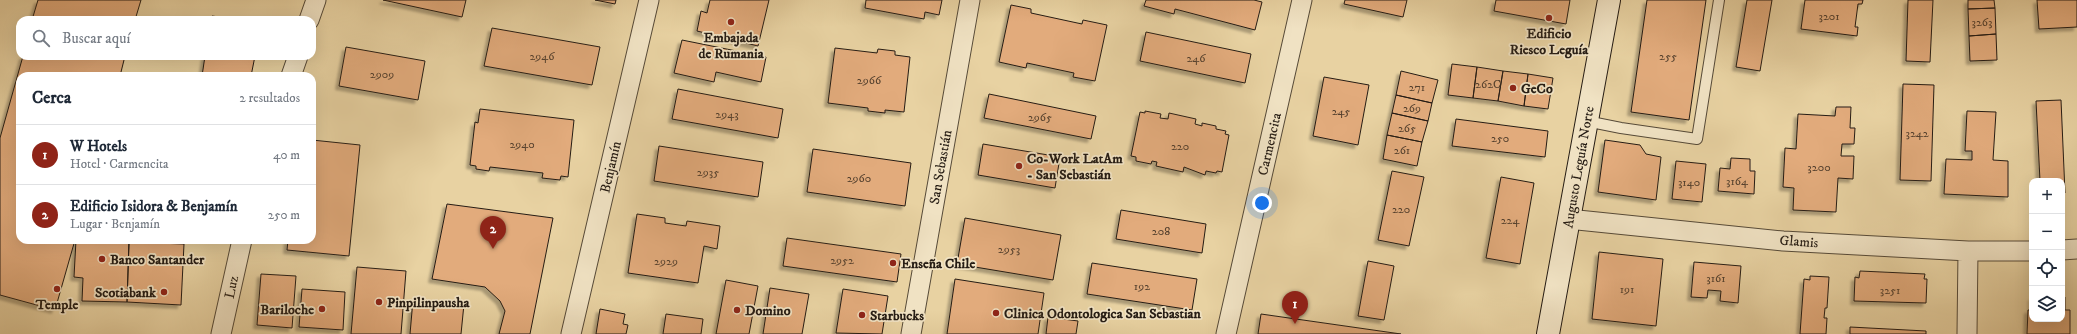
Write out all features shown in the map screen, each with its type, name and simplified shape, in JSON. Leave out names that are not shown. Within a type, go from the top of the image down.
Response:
[{"type":"street","points":[[311,16],[316,0]]},
{"type":"street","name":"Benjamín","points":[[571,334],[649,0]]},
{"type":"street","name":"San Sebastián","points":[[911,334],[970,0]]},
{"type":"street","name":"Carmencita","points":[[1226,334],[1302,0]]},
{"type":"street","name":"Augusto Leguía Norte","points":[[1548,334],[1609,0]]},
{"type":"street","points":[[292,72],[297,60]]},
{"type":"street","name":"Glamis","points":[[1568,219],[1783,241],[1968,251],[2029,250]]},
{"type":"street","name":"Luz","points":[[221,334],[241,244]]},
{"type":"street","points":[[2065,250],[2077,249]]},
{"type":"street","points":[[1967,334],[1968,251]]},
{"type":"lane","points":[[1586,121],[1621,128],[1697,139],[1719,0]]},
{"type":"building","points":[[38,0],[141,0],[136,16],[33,16]]},
{"type":"building","points":[[383,0],[466,0],[462,17]]},
{"type":"building","points":[[595,0],[616,0],[615,4]]},
{"type":"building","name":"Embajada de Rumania","points":[[710,0],[769,0],[758,46],[697,31],[701,11],[707,13]]},
{"type":"building","points":[[866,0],[942,0],[939,15],[925,12],[924,19],[865,8]]},
{"type":"building","points":[[1146,0],[1254,0],[1262,2],[1255,30],[1175,9],[1174,14],[1144,6]]},
{"type":"building","points":[[1345,0],[1407,0],[1403,17],[1344,4]]},
{"type":"building","name":"Edificio Riesco Leguía","points":[[1496,0],[1570,0],[1566,24],[1494,11]]},
{"type":"building","points":[[1647,0],[1706,0],[1689,120],[1631,112]]},
{"type":"building","points":[[1747,0],[1772,0],[1760,71],[1736,67]]},
{"type":"building","points":[[1805,0],[1863,0],[1862,4],[1858,4],[1855,27],[1858,27],[1857,36],[1801,29]]},
{"type":"building","points":[[1908,0],[1933,0],[1930,62],[1906,61]]},
{"type":"building","points":[[1968,0],[1994,0],[1995,8],[1968,9]]},
{"type":"building","points":[[2037,0],[2077,0],[2077,27],[2039,29]]},
{"type":"building","points":[[1011,5],[1031,9],[1031,13],[1082,24],[1083,20],[1107,25],[1095,81],[1073,77],[1074,73],[1027,63],[1026,68],[999,62]]},
{"type":"building","points":[[1995,8],[1996,34],[1969,36],[1968,9]]},
{"type":"building","points":[[492,28],[600,47],[592,85],[484,66]]},
{"type":"building","points":[[1146,32],[1251,54],[1245,83],[1140,61]]},
{"type":"building","points":[[1996,34],[1997,60],[1970,61],[1969,36]]},
{"type":"building","points":[[682,40],[766,57],[761,82],[716,72],[714,82],[674,73]]},
{"type":"building","points":[[346,47],[425,61],[418,100],[339,86]]},
{"type":"building","points":[[835,48],[877,53],[878,49],[895,51],[895,55],[910,57],[904,112],[885,110],[885,113],[868,111],[868,108],[828,103]]},
{"type":"building","points":[[22,60],[124,60],[121,72],[19,72]]},
{"type":"building","points":[[204,60],[254,60],[252,72],[203,72]]},
{"type":"building","points":[[1452,64],[1477,67],[1473,98],[1448,95]]},
{"type":"building","points":[[1477,67],[1503,71],[1498,101],[1473,98]]},
{"type":"building","points":[[1401,71],[1438,80],[1432,103],[1396,95]]},
{"type":"building","name":"GeCo","points":[[1503,71],[1528,74],[1524,106],[1498,101]]},
{"type":"building","points":[[1528,74],[1553,78],[1548,109],[1524,106]]},
{"type":"building","points":[[1324,77],[1369,85],[1358,145],[1313,136]]},
{"type":"building","points":[[16,81],[16,244],[74,244],[55,310],[0,295],[0,138]]},
{"type":"building","points":[[1903,84],[1934,85],[1931,181],[1900,180]]},
{"type":"building","points":[[678,89],[783,109],[778,138],[672,119]]},
{"type":"building","points":[[989,94],[1096,116],[1091,139],[984,118]]},
{"type":"building","points":[[1396,95],[1432,103],[1428,121],[1392,113]]},
{"type":"building","points":[[2061,100],[2064,178],[2040,178],[2036,101]]},
{"type":"building","points":[[1836,107],[1851,107],[1850,128],[1855,128],[1854,144],[1842,144],[1841,156],[1854,156],[1853,179],[1838,178],[1836,212],[1793,210],[1794,188],[1783,187],[1785,148],[1796,149],[1798,114],[1835,116]]},
{"type":"building","points":[[480,109],[574,120],[568,177],[561,176],[560,180],[542,178],[543,173],[490,167],[489,171],[476,169],[476,166],[470,165],[475,122],[478,123]]},
{"type":"building","points":[[1145,111],[1161,114],[1160,118],[1168,119],[1169,113],[1196,119],[1195,124],[1202,126],[1202,123],[1216,126],[1216,129],[1226,131],[1225,134],[1229,135],[1222,172],[1217,171],[1216,173],[1206,171],[1205,175],[1184,167],[1183,172],[1156,166],[1157,162],[1152,161],[1151,164],[1136,161],[1136,157],[1131,156],[1140,112],[1145,113]]},
{"type":"building","points":[[1967,111],[1996,112],[1993,160],[2008,161],[2008,197],[1944,194],[1946,159],[1972,160],[1972,151],[1965,151]]},
{"type":"building","points":[[1392,113],[1428,121],[1422,142],[1387,135]]},
{"type":"building","points":[[1456,119],[1548,131],[1545,157],[1452,146]]},
{"type":"building","points":[[1387,135],[1422,142],[1417,166],[1383,159]]},
{"type":"building","points":[[316,140],[360,145],[349,256],[287,250],[288,244],[316,244]]},
{"type":"building","points":[[1605,140],[1640,145],[1646,154],[1661,157],[1656,200],[1598,192]]},
{"type":"building","name":"Co-Work LatAm - San Sebastián","points":[[983,144],[1060,157],[1055,188],[978,175]]},
{"type":"building","points":[[659,146],[763,162],[758,197],[654,181]]},
{"type":"building","points":[[813,149],[911,163],[905,206],[807,192]]},
{"type":"building","points":[[1731,158],[1750,159],[1750,171],[1755,171],[1754,194],[1718,191],[1720,168],[1730,169]]},
{"type":"building","points":[[1676,161],[1706,164],[1702,202],[1672,199]]},
{"type":"building","points":[[1392,171],[1424,177],[1409,246],[1378,240]]},
{"type":"building","points":[[1501,177],[1534,183],[1520,264],[1486,258]]},
{"type":"building","points":[[447,204],[553,218],[530,334],[499,334],[505,311],[500,301],[485,287],[432,279]]},
{"type":"building","points":[[1121,210],[1206,224],[1202,253],[1116,239]]},
{"type":"building","points":[[637,214],[665,218],[665,223],[686,226],[687,221],[720,226],[717,249],[704,246],[698,283],[628,273]]},
{"type":"building","points":[[965,218],[1061,235],[1053,280],[957,264]]},
{"type":"building","points":[[787,238],[901,254],[897,282],[783,266]]},
{"type":"building","name":"Banco Santander","points":[[76,244],[129,244],[127,302],[82,301],[83,278],[74,277]]},
{"type":"building","points":[[129,244],[184,244],[181,305],[127,302]]},
{"type":"building","points":[[1599,252],[1663,259],[1656,326],[1592,319]]},
{"type":"building","points":[[1368,261],[1394,266],[1384,320],[1358,316]]},
{"type":"building","points":[[1694,262],[1741,266],[1738,303],[1720,301],[1721,291],[1708,290],[1707,298],[1691,297]]},
{"type":"building","points":[[1092,263],[1197,279],[1192,310],[1087,294]]},
{"type":"building","name":"Pinpilinpausha","points":[[357,267],[406,271],[401,334],[351,334]]},
{"type":"building","points":[[1860,271],[1925,274],[1924,279],[1927,279],[1926,303],[1854,301],[1855,277],[1859,278]]},
{"type":"building","points":[[261,274],[296,276],[292,328],[257,325]]},
{"type":"building","points":[[1810,276],[1829,277],[1827,308],[1825,308],[1824,318],[1827,318],[1826,334],[1800,334],[1804,279],[1810,280]]},
{"type":"building","name":"Clinica Odontologica San Sebastian","points":[[955,279],[1044,293],[1038,334],[947,334]]},
{"type":"building","name":"Domino","points":[[726,280],[758,286],[749,334],[716,334]]},
{"type":"building","points":[[770,288],[809,294],[802,334],[763,334]]},
{"type":"building","name":"Bariloche","points":[[302,289],[345,292],[343,330],[299,327]]},
{"type":"building","name":"Starbucks","points":[[843,289],[888,296],[882,334],[836,333]]},
{"type":"building","points":[[413,300],[464,304],[461,334],[410,334]]},
{"type":"building","points":[[600,309],[625,314],[623,324],[628,325],[626,334],[596,334]]},
{"type":"building","points":[[2028,310],[2029,322],[2065,322],[2065,310],[2070,310],[2070,334],[2027,334]]},
{"type":"building","points":[[666,314],[703,319],[701,334],[663,334]]},
{"type":"building","points":[[1261,314],[1401,334],[1258,334]]},
{"type":"building","points":[[1048,317],[1078,321],[1076,334],[1046,334]]},
{"type":"building","points":[[1850,327],[1926,331],[1926,334],[1850,334]]},
{"type":"place","name":"Edificio Riesco Leguía","points":[[1549,18]]},
{"type":"place","name":"Embajada de Rumania","points":[[731,22]]},
{"type":"place","name":"GeCo","points":[[1513,88]]},
{"type":"place","name":"Co-Work LatAm - San Sebastián","points":[[1019,166]]},
{"type":"place","name":"Edificio Isidora & Benjamín","points":[[493,249]]},
{"type":"place","name":"Banco Santander","points":[[102,259]]},
{"type":"place","name":"Enseña Chile","points":[[893,263]]},
{"type":"place","name":"Temple","points":[[57,289]]},
{"type":"place","name":"Scotiabank","points":[[164,292]]},
{"type":"place","name":"Pinpilinpausha","points":[[379,302]]},
{"type":"place","name":"Bariloche","points":[[322,309]]},
{"type":"place","name":"Domino","points":[[737,310]]},
{"type":"place","name":"Clinica Odontologica San Sebastian","points":[[996,313]]},
{"type":"place","name":"Starbucks","points":[[862,315]]},
{"type":"place","name":"W Hotels","points":[[1295,324]]}]
